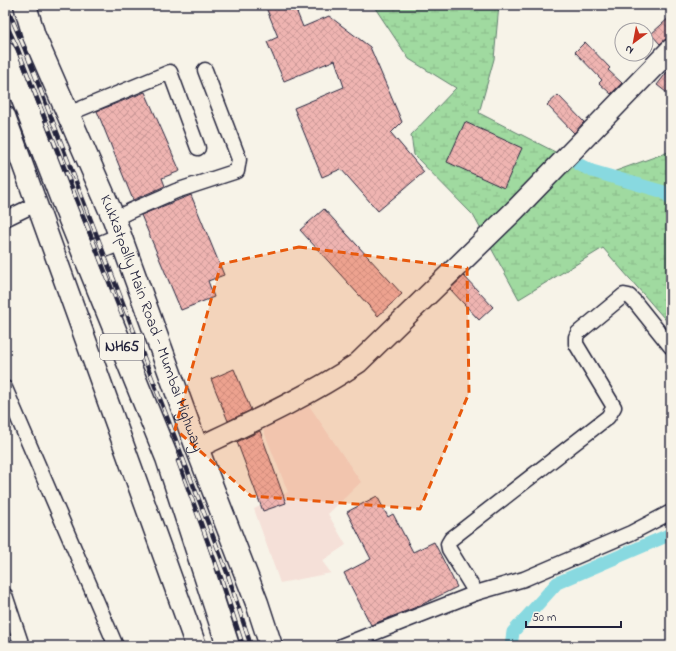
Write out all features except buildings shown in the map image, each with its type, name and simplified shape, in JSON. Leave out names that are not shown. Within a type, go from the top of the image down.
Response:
[{"type":"highway","name":"Kukkatpally Main Road - Mumbai Highway","points":[[25,5],[34,36],[114,219],[197,448],[257,603],[271,646]]},
{"type":"highway","name":"Kukkatpally Main Road - Mumbai Highway","points":[[5,53],[84,254],[168,458],[228,646]]},
{"type":"highway","points":[[84,254],[121,239]]},
{"type":"street","points":[[197,448],[284,407],[338,377],[358,363],[515,210],[671,49]]},
{"type":"street","points":[[114,219],[176,191],[237,171],[240,159],[205,70]]},
{"type":"street","points":[[68,114],[170,72],[198,148]]},
{"type":"street","points":[[5,116],[196,646]]},
{"type":"street","points":[[5,219],[36,204]]},
{"type":"street","points":[[476,593],[449,549],[448,544],[451,539],[608,417],[614,407],[576,344],[576,337],[578,334],[624,295],[629,296],[635,302],[671,347]]},
{"type":"street","points":[[5,388],[116,646]]},
{"type":"street","points":[[341,646],[476,593],[524,579],[631,533],[671,512]]},
{"type":"street","points":[[5,595],[22,646]]},
{"type":"highlighted area","points":[[299,247],[467,268],[469,393],[420,509],[251,496],[175,429],[221,264]]},
{"type":"shaded area","points":[[306,401],[361,482],[328,514],[346,545],[322,561],[331,573],[280,583],[254,509],[288,492],[261,424]]},
{"type":"green space","points":[[373,5],[499,5],[494,59],[479,113],[602,176],[671,151],[671,326],[603,248],[519,299],[473,215],[414,155],[411,135],[456,88],[409,59]]},
{"type":"waterway","points":[[578,164],[592,171],[664,192],[671,199]]},
{"type":"waterway","points":[[511,646],[513,632],[557,583],[671,534]]},
{"type":"railway","points":[[6,5],[24,47],[228,575],[251,646]]},
{"type":"railway","points":[[5,22],[18,50],[122,315]]},
{"type":"railway","points":[[178,461],[221,578],[243,646]]}]
